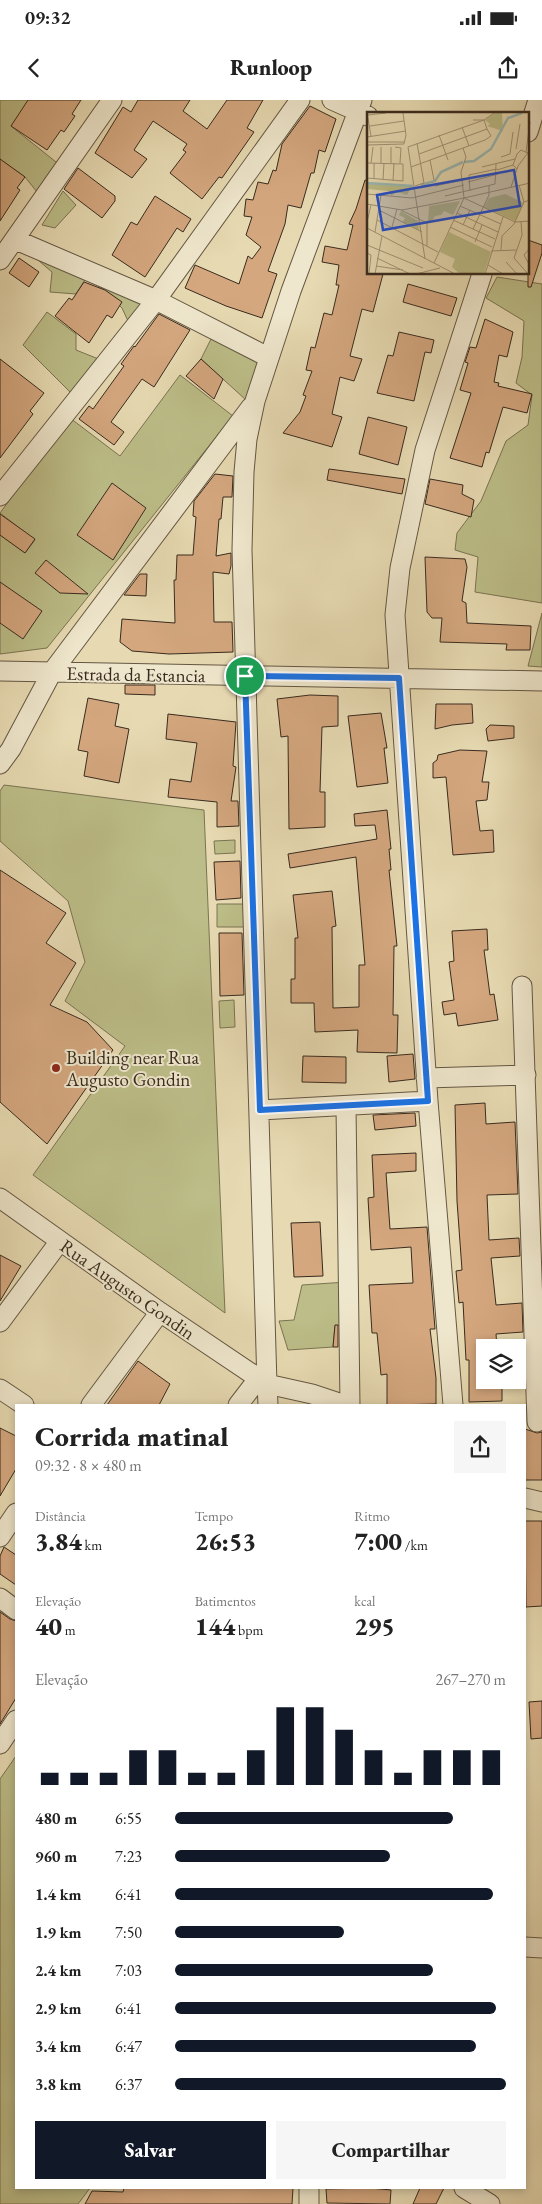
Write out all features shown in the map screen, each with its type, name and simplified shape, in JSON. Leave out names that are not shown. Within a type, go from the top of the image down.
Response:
[{"type":"street","points":[[0,260],[16,240],[112,100]]},
{"type":"street","points":[[0,496],[156,300],[300,100]]},
{"type":"street","points":[[268,1404],[262,1381],[260,1110],[245,676],[242,550],[243,496],[247,439],[268,357],[363,109],[332,100]]},
{"type":"street","points":[[530,126],[538,100]]},
{"type":"street","points":[[16,240],[156,300],[268,357]]},
{"type":"street","points":[[453,1404],[426,1078],[395,615],[400,568],[425,450],[482,275]]},
{"type":"street","points":[[0,764],[11,748],[52,672],[255,402]]},
{"type":"street","name":"Estrada da Estancia","points":[[0,671],[542,681]]},
{"type":"street","points":[[522,986],[535,1422]]},
{"type":"street","points":[[426,1078],[526,1075]]},
{"type":"street","points":[[260,1110],[346,1107],[428,1101]]},
{"type":"street","points":[[346,1107],[350,1404]]},
{"type":"street","name":"Rua Augusto Gondin","points":[[0,1198],[160,1312],[262,1381]]},
{"type":"street","points":[[0,1322],[60,1241]]},
{"type":"street","points":[[92,1404],[160,1312]]},
{"type":"street","points":[[239,1404],[262,1381]]},
{"type":"street","points":[[262,1381],[342,1404]]},
{"type":"street","points":[[0,1389],[22,1404]]},
{"type":"street","points":[[526,1498],[542,1502]]},
{"type":"street","points":[[0,1537],[15,1514]]},
{"type":"street","points":[[0,1598],[15,1609]]},
{"type":"street","points":[[0,1744],[15,1722]]},
{"type":"street","points":[[526,1947],[542,1948]]},
{"type":"street","points":[[309,2189],[309,2204]]},
{"type":"street","points":[[466,2189],[490,2204]]},
{"type":"green space","points":[[0,100],[31,100],[11,126],[61,166],[37,192],[25,177],[0,159]]},
{"type":"green space","points":[[63,191],[76,205],[55,228],[42,225]]},
{"type":"green space","points":[[25,249],[89,277],[86,278],[76,294],[50,292],[52,272]]},
{"type":"green space","points":[[89,277],[146,302],[128,321],[122,308]]},
{"type":"green space","points":[[497,277],[542,284],[542,603],[475,592],[478,557],[455,550],[457,533],[481,501],[506,441],[528,425],[532,395],[516,383],[522,357],[524,321],[486,298]]},
{"type":"green space","points":[[47,312],[76,334],[76,350],[101,360],[72,394],[23,345]]},
{"type":"green space","points":[[213,335],[260,359],[246,400],[201,359]]},
{"type":"green space","points":[[180,375],[233,416],[47,648],[0,654],[0,535],[25,553],[35,540],[0,513],[70,418],[120,456]]},
{"type":"green space","points":[[542,613],[542,667],[528,666]]},
{"type":"green space","points":[[4,785],[204,810],[225,1313],[33,1175],[125,1046],[65,1001],[85,962],[68,901],[0,841],[0,791]]},
{"type":"green space","points":[[235,840],[235,853],[215,854],[214,841]]},
{"type":"green space","points":[[217,904],[244,904],[244,927],[217,927]]},
{"type":"green space","points":[[234,1000],[235,1027],[220,1028],[219,1001]]},
{"type":"green space","points":[[347,1282],[348,1324],[335,1326],[333,1347],[288,1350],[279,1321],[294,1320],[302,1285]]},
{"type":"green space","points":[[15,1757],[15,2189],[89,2189],[78,2204],[0,2204],[0,1779]]},
{"type":"building","points":[[28,100],[81,100],[72,114],[75,116],[64,132],[61,130],[47,150],[11,126]]},
{"type":"building","points":[[138,100],[190,100],[183,111],[207,129],[227,100],[263,100],[247,128],[254,132],[222,178],[219,177],[202,199],[170,173],[186,152],[183,150],[187,144],[153,121],[134,150],[147,159],[132,178],[95,153],[123,107],[131,112]]},
{"type":"building","points":[[310,106],[336,119],[325,152],[319,150],[314,173],[311,173],[301,208],[288,205],[285,224],[268,271],[277,274],[262,318],[226,306],[185,288],[195,265],[239,284],[248,256],[252,259],[261,247],[246,235],[252,217],[244,216],[246,199],[253,200],[258,182],[268,184],[273,170],[276,171],[282,144]]},
{"type":"building","points":[[0,159],[25,177],[17,188],[20,190],[0,221]]},
{"type":"building","points":[[78,168],[115,196],[115,201],[102,218],[64,189]]},
{"type":"building","points":[[365,180],[367,181],[367,275],[383,275],[373,312],[362,309],[350,356],[362,359],[354,381],[340,377],[332,414],[342,417],[332,447],[283,433],[300,412],[306,396],[303,395],[312,371],[306,370],[311,347],[315,348],[324,313],[332,315],[339,285],[336,285],[339,265],[322,262],[325,246],[347,250],[353,225],[349,224]]},
{"type":"building","points":[[155,196],[191,219],[183,232],[177,228],[145,277],[112,255],[131,222],[137,225]]},
{"type":"building","points":[[530,241],[542,245],[542,253],[531,287],[528,287]]},
{"type":"building","points":[[19,258],[39,272],[29,287],[9,273]]},
{"type":"building","points":[[84,282],[105,290],[122,302],[112,318],[107,315],[89,343],[55,316],[69,298],[72,300]]},
{"type":"building","points":[[408,284],[457,298],[451,316],[403,302]]},
{"type":"building","points":[[159,314],[190,330],[154,387],[142,379],[111,422],[124,432],[114,445],[79,419],[89,406],[93,409],[124,366],[121,364]]},
{"type":"building","points":[[485,319],[513,332],[507,357],[499,355],[494,382],[499,383],[498,386],[532,394],[527,413],[503,407],[489,453],[486,452],[482,467],[450,458],[471,393],[460,390],[468,363],[465,362],[470,347],[476,348]]},
{"type":"building","points":[[399,332],[434,340],[431,353],[425,352],[414,401],[377,393],[388,355],[393,356]]},
{"type":"building","points":[[0,359],[44,393],[30,411],[33,414],[0,458]]},
{"type":"building","points":[[201,359],[223,379],[214,399],[186,376]]},
{"type":"building","points":[[368,417],[407,427],[398,465],[359,454]]},
{"type":"building","points":[[329,469],[405,479],[402,494],[327,480]]},
{"type":"building","points":[[215,474],[233,476],[232,497],[223,497],[216,556],[231,553],[231,566],[229,574],[213,572],[214,622],[232,622],[233,652],[169,654],[132,651],[120,642],[122,619],[175,623],[174,580],[176,580],[177,555],[193,555],[196,517],[193,516],[194,501]]},
{"type":"building","points":[[430,479],[463,485],[462,494],[474,500],[471,517],[425,504]]},
{"type":"building","points":[[112,483],[146,508],[113,560],[77,535]]},
{"type":"building","points":[[0,514],[35,539],[25,553],[0,535]]},
{"type":"building","points":[[425,557],[465,559],[467,567],[462,601],[466,603],[467,623],[531,626],[530,650],[506,650],[507,644],[440,642],[442,618],[432,618],[427,612]]},
{"type":"building","points":[[46,560],[88,594],[60,593],[35,573]]},
{"type":"building","points":[[140,574],[147,574],[146,596],[124,595]]},
{"type":"building","points":[[0,582],[42,611],[23,639],[0,623]]},
{"type":"building","points":[[125,685],[155,685],[155,695],[125,694]]},
{"type":"building","points":[[310,695],[338,696],[338,726],[322,727],[320,792],[325,792],[325,827],[289,829],[288,736],[281,737],[277,699]]},
{"type":"building","points":[[88,698],[119,704],[115,726],[129,729],[119,783],[84,776],[88,752],[78,750]]},
{"type":"building","points":[[436,704],[472,704],[473,723],[435,729]]},
{"type":"building","points":[[381,713],[387,748],[384,748],[388,783],[357,787],[348,716]]},
{"type":"building","points":[[168,714],[236,722],[233,766],[236,767],[231,801],[238,801],[239,826],[217,827],[217,802],[168,797],[170,779],[191,782],[197,743],[166,739]]},
{"type":"building","points":[[490,725],[514,726],[514,738],[488,741],[486,729]]},
{"type":"building","points":[[460,750],[487,751],[482,782],[489,782],[487,800],[476,801],[480,831],[493,830],[494,852],[453,855],[446,777],[433,778],[433,763],[437,760],[438,755]]},
{"type":"building","points":[[387,810],[391,849],[389,849],[391,870],[389,870],[397,946],[394,946],[393,1015],[398,1015],[397,1053],[357,1052],[358,1030],[315,1032],[314,1003],[291,1003],[291,979],[295,979],[295,938],[298,938],[293,895],[332,891],[336,926],[332,927],[333,1008],[359,1007],[359,965],[365,965],[356,857],[290,868],[288,854],[377,839],[375,825],[355,826],[354,814]]},
{"type":"building","points":[[240,861],[241,898],[216,900],[214,862]]},
{"type":"building","points":[[0,870],[66,913],[46,943],[76,963],[50,1005],[87,1022],[113,1050],[47,1144],[0,1102]]},
{"type":"building","points":[[487,929],[488,950],[484,950],[490,995],[494,994],[498,1020],[458,1026],[456,1013],[444,1015],[442,1002],[454,1000],[449,962],[454,961],[452,931]]},
{"type":"building","points":[[219,933],[242,933],[244,995],[220,996]]},
{"type":"building","points":[[413,1054],[415,1079],[389,1082],[387,1056]]},
{"type":"building","points":[[303,1056],[346,1057],[346,1083],[302,1082]]},
{"type":"building","points":[[485,1103],[486,1124],[515,1122],[518,1194],[487,1195],[489,1240],[519,1238],[520,1256],[491,1258],[496,1305],[522,1303],[523,1332],[496,1334],[496,1339],[476,1339],[476,1389],[502,1389],[502,1401],[469,1402],[469,1360],[466,1360],[463,1302],[459,1303],[456,1271],[462,1270],[457,1201],[455,1105]]},
{"type":"building","points":[[415,1113],[416,1126],[375,1130],[373,1115]]},
{"type":"building","points":[[416,1153],[416,1171],[386,1173],[390,1229],[427,1227],[435,1329],[430,1329],[436,1378],[436,1404],[387,1404],[387,1374],[381,1375],[377,1333],[372,1333],[369,1285],[413,1283],[411,1247],[371,1250],[368,1198],[374,1197],[372,1155]]},
{"type":"building","points":[[320,1222],[323,1276],[294,1277],[291,1223]]},
{"type":"building","points":[[0,1255],[21,1266],[0,1301]]},
{"type":"building","points":[[335,1325],[338,1325],[338,1347],[333,1347]]},
{"type":"building","points":[[138,1361],[170,1384],[160,1404],[108,1404]]},
{"type":"building","points":[[0,1428],[15,1436],[15,1471],[0,1496]]},
{"type":"building","points":[[526,1429],[537,1433],[542,1432],[542,1480],[526,1480]]},
{"type":"building","points":[[526,1521],[542,1521],[542,1606],[526,1607]]},
{"type":"building","points":[[4,1547],[15,1554],[15,1584],[0,1574],[0,1556]]},
{"type":"building","points":[[0,1612],[15,1621],[15,1700],[0,1724]]},
{"type":"building","points":[[542,1701],[542,1738],[531,1739],[529,1702]]},
{"type":"building","points":[[124,2189],[293,2189],[292,2204],[85,2204],[92,2191],[123,2192]]},
{"type":"building","points":[[326,2189],[391,2190],[390,2204],[327,2203]]},
{"type":"building","points":[[420,2189],[444,2189],[436,2204],[413,2204]]},
{"type":"place","name":"Building near Rua Augusto Gondin","points":[[56,1068]]},
{"type":"route","points":[[245,676],[399,678],[428,1101],[346,1107],[260,1110],[245,676]]}]
